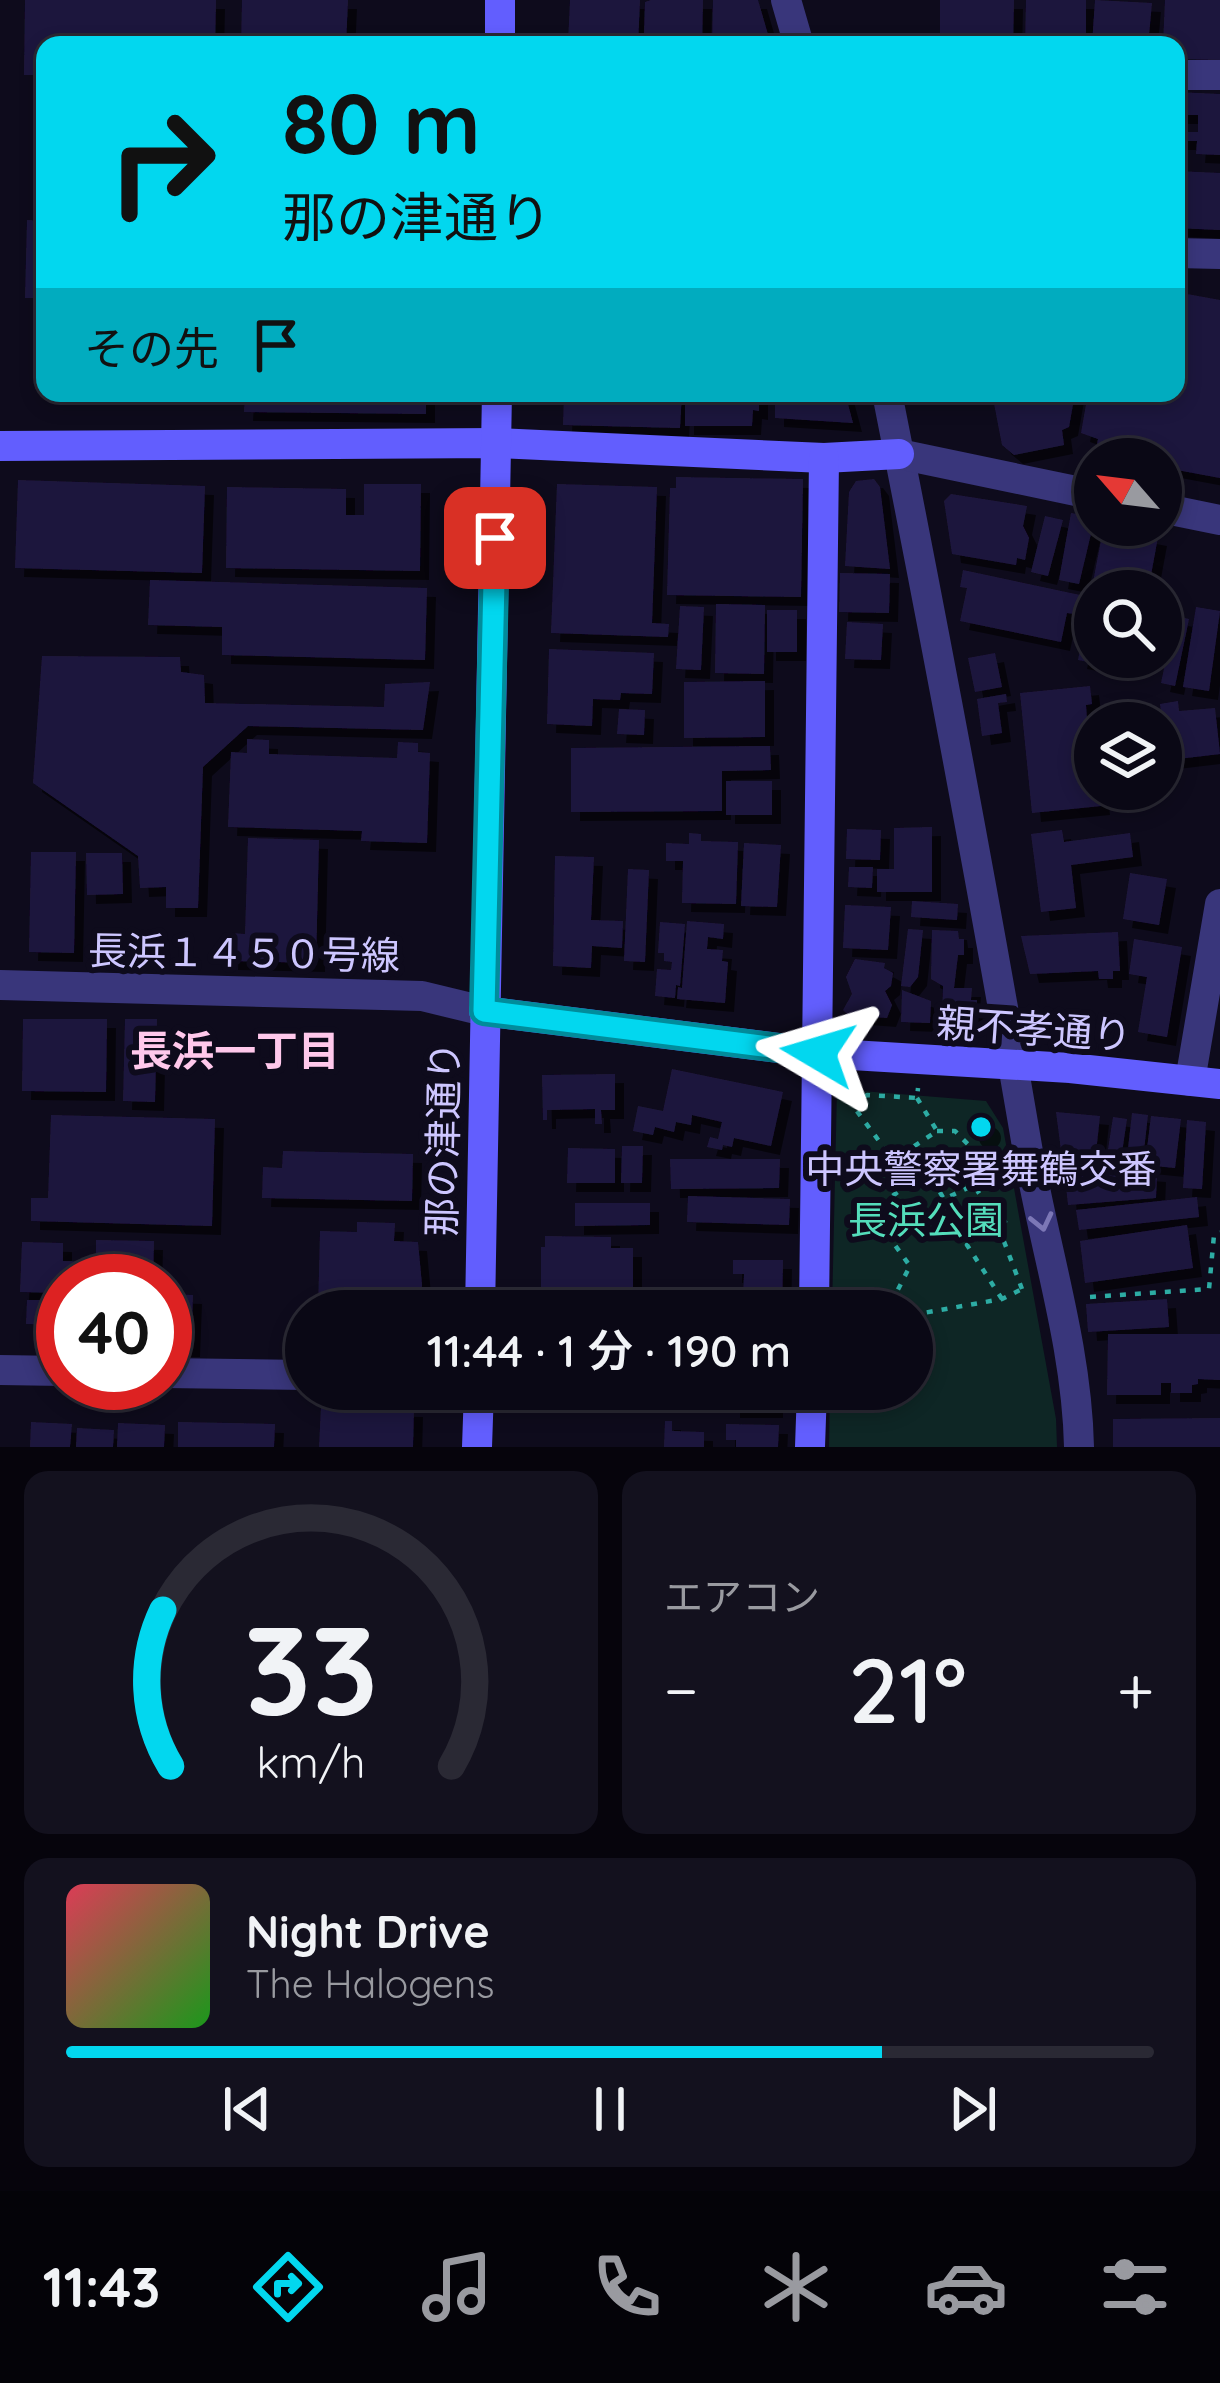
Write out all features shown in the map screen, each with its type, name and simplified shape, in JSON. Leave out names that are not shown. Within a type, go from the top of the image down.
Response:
[{"type":"street","points":[[500,0],[500,36]]},
{"type":"street","points":[[786,0],[796,36]]},
{"type":"street","points":[[1185,75],[1220,75]]},
{"type":"street","points":[[1185,253],[1220,254]]},
{"type":"street","name":"那の津通り","points":[[480,1290],[497,402]]},
{"type":"street","points":[[889,402],[1016,1065],[1036,1198],[1064,1289],[1079,1447]]},
{"type":"street","points":[[0,446],[497,443],[824,458],[899,454],[1074,491]]},
{"type":"street","points":[[814,1290],[824,458]]},
{"type":"street","points":[[1182,512],[1220,520]]},
{"type":"street","points":[[1205,1083],[1220,904]]},
{"type":"street","name":"長浜１４５０号線","points":[[0,985],[422,996],[484,1011]]},
{"type":"street","name":"親不孝通り","points":[[484,1011],[818,1053],[1205,1083]]},
{"type":"street","points":[[0,1370],[36,1371]]},
{"type":"street","points":[[192,1373],[285,1375]]},
{"type":"street","points":[[477,1447],[478,1410]]},
{"type":"street","points":[[810,1447],[811,1410]]},
{"type":"path","points":[[918,1088],[917,1098],[937,1131]]},
{"type":"path","points":[[842,1091],[910,1184],[871,1212],[910,1266],[898,1290]]},
{"type":"path","points":[[852,1105],[867,1095],[917,1098]]},
{"type":"path","points":[[937,1131],[955,1131],[988,1165],[974,1185],[944,1199],[913,1148],[937,1131]]},
{"type":"path","points":[[974,1185],[997,1223],[1022,1289]]},
{"type":"path","points":[[1002,1299],[967,1245],[1025,1210],[1036,1198]]},
{"type":"path","points":[[933,1311],[1002,1299],[1037,1280],[1064,1289],[1209,1289],[1214,1235],[1220,1232]]},
{"type":"green space","name":"長浜公園","points":[[837,1089],[986,1101],[1003,1128],[1056,1419],[1057,1447],[829,1447],[830,1410],[933,1410],[933,1290],[832,1290]]},
{"type":"building","points":[[25,0],[216,0],[215,36],[36,36],[36,75],[24,75]]},
{"type":"building","points":[[242,0],[348,0],[346,36],[241,36]]},
{"type":"building","points":[[570,0],[640,0],[638,36],[568,36]]},
{"type":"building","points":[[703,0],[702,36],[644,35],[645,2]]},
{"type":"building","points":[[713,0],[758,0],[768,36],[712,36]]},
{"type":"building","points":[[940,0],[1014,0],[1013,36],[940,36]]},
{"type":"building","points":[[1026,0],[1086,0],[1086,36],[1025,36]]},
{"type":"building","points":[[1095,0],[1152,3],[1149,36],[1093,36]]},
{"type":"building","points":[[1165,0],[1220,0],[1220,60],[1185,59],[1185,36],[1163,36]]},
{"type":"building","points":[[1185,92],[1220,94],[1220,155],[1196,154],[1197,141],[1185,141],[1185,132],[1198,132],[1198,115],[1185,115]]},
{"type":"building","points":[[1185,171],[1220,173],[1220,230],[1185,228]]},
{"type":"building","points":[[27,220],[36,220],[36,298],[25,298]]},
{"type":"building","points":[[1185,294],[1220,300],[1220,478],[1182,471],[1182,438],[1095,438],[1081,433],[1086,402],[1185,402]]},
{"type":"building","points":[[245,402],[426,402],[426,414],[244,412]]},
{"type":"building","points":[[564,402],[681,402],[680,428],[563,425]]},
{"type":"building","points":[[685,402],[759,402],[752,426],[685,426]]},
{"type":"building","points":[[775,402],[847,402],[853,423],[775,418]]},
{"type":"building","points":[[994,402],[1073,402],[1069,427],[1062,430],[1064,445],[1014,455],[1002,445]]},
{"type":"building","points":[[676,477],[803,479],[801,597],[667,595],[670,488],[676,488]]},
{"type":"building","points":[[874,479],[880,487],[890,569],[845,566],[849,492],[856,481]]},
{"type":"building","points":[[18,480],[205,486],[202,573],[15,568]]},
{"type":"building","points":[[364,484],[421,484],[420,571],[226,568],[227,487],[346,489],[346,515],[364,515]]},
{"type":"building","points":[[557,484],[657,487],[652,623],[669,624],[668,637],[551,633]]},
{"type":"building","points":[[951,494],[1027,506],[1025,560],[1017,558],[1016,565],[952,554],[944,501]]},
{"type":"building","points":[[1074,514],[1074,546],[1088,546],[1082,570],[1074,570],[1074,583],[1059,580]]},
{"type":"building","points":[[1045,516],[1063,520],[1048,576],[1031,572]]},
{"type":"building","points":[[1100,546],[1156,546],[1152,570],[1095,570]]},
{"type":"building","points":[[963,570],[1074,594],[1074,614],[1067,613],[1061,642],[960,621],[967,588],[960,587]]},
{"type":"building","points":[[840,573],[890,574],[889,613],[839,612]]},
{"type":"building","points":[[150,580],[427,588],[425,660],[222,655],[222,627],[148,625]]},
{"type":"building","points":[[716,604],[765,605],[764,674],[715,673]]},
{"type":"building","points":[[680,606],[704,607],[701,670],[676,669]]},
{"type":"building","points":[[1196,607],[1220,611],[1209,691],[1183,687]]},
{"type":"building","points":[[767,610],[797,610],[797,652],[767,652]]},
{"type":"building","points":[[1182,618],[1189,619],[1182,652]]},
{"type":"building","points":[[847,622],[883,624],[881,660],[845,659]]},
{"type":"building","points":[[549,649],[654,653],[652,694],[621,693],[620,700],[593,699],[592,726],[547,724]]},
{"type":"building","points":[[995,653],[1002,687],[975,692],[968,658]]},
{"type":"building","points":[[42,656],[180,657],[181,672],[204,675],[205,703],[384,707],[385,684],[430,682],[423,730],[248,726],[203,767],[198,908],[166,908],[166,887],[140,888],[138,856],[33,783]]},
{"type":"building","points":[[1162,678],[1177,678],[1175,686],[1161,683]]},
{"type":"building","points":[[765,681],[765,737],[684,738],[684,682]]},
{"type":"building","points":[[1090,686],[1092,702],[1074,702],[1074,809],[1032,813],[1020,693]]},
{"type":"building","points":[[1006,694],[1007,702],[998,703],[1002,733],[982,736],[977,699]]},
{"type":"building","points":[[1215,708],[1220,754],[1182,759],[1182,711]]},
{"type":"building","points":[[619,709],[645,710],[644,735],[617,734]]},
{"type":"building","points":[[247,739],[269,740],[269,754],[397,758],[398,742],[418,743],[418,752],[430,753],[427,843],[361,841],[362,831],[228,827],[231,752],[247,753]]},
{"type":"building","points":[[770,746],[771,770],[722,771],[722,811],[571,812],[571,748]]},
{"type":"building","points":[[726,781],[772,781],[772,815],[726,815]]},
{"type":"building","points":[[932,827],[932,892],[877,892],[877,869],[894,869],[894,828]]},
{"type":"building","points":[[847,829],[881,830],[880,860],[846,859]]},
{"type":"building","points":[[1062,830],[1064,842],[1130,833],[1133,857],[1071,865],[1076,908],[1041,912],[1031,834]]},
{"type":"building","points":[[689,833],[701,834],[701,841],[738,842],[736,904],[682,903],[683,861],[666,861],[666,843],[689,844]]},
{"type":"building","points":[[248,838],[319,840],[316,963],[229,961],[230,933],[245,934]]},
{"type":"building","points":[[744,843],[781,845],[777,907],[741,906]]},
{"type":"building","points":[[31,852],[76,852],[74,953],[29,952]]},
{"type":"building","points":[[86,853],[122,853],[123,894],[87,895]]},
{"type":"building","points":[[555,856],[594,857],[591,920],[623,921],[622,948],[592,946],[591,968],[553,966]]},
{"type":"building","points":[[849,867],[873,867],[872,888],[848,887]]},
{"type":"building","points":[[628,869],[649,870],[645,962],[624,961]]},
{"type":"building","points":[[1130,873],[1167,879],[1159,925],[1123,919]]},
{"type":"building","points":[[912,901],[958,904],[957,920],[911,917]]},
{"type":"building","points":[[845,905],[891,907],[888,950],[843,948]]},
{"type":"building","points":[[687,921],[724,924],[723,939],[708,937],[707,949],[723,950],[722,961],[728,962],[725,1003],[677,999]]},
{"type":"building","points":[[660,922],[685,924],[675,998],[655,996],[657,969],[671,970],[672,962],[658,953]]},
{"type":"building","points":[[908,929],[923,930],[918,977],[910,987],[901,986]]},
{"type":"building","points":[[932,930],[958,931],[959,939],[964,939],[954,988],[972,988],[971,1000],[977,1000],[971,1028],[942,1027],[943,986],[931,979]]},
{"type":"building","points":[[1118,932],[1120,971],[1113,971],[1113,979],[1099,979],[1098,971],[1030,974],[1021,936]]},
{"type":"building","points":[[1134,939],[1182,947],[1167,1037],[1138,1032],[1147,977],[1129,974]]},
{"type":"building","points":[[855,959],[885,963],[884,968],[893,973],[885,991],[892,1005],[887,1018],[848,1015],[843,1010],[852,994],[846,977]]},
{"type":"building","points":[[902,990],[931,1001],[930,1023],[901,1022]]},
{"type":"building","points":[[23,1019],[107,1019],[106,1092],[22,1091]]},
{"type":"building","points":[[125,1019],[157,1019],[155,1102],[123,1101]]},
{"type":"building","points":[[672,1069],[783,1092],[771,1146],[734,1138],[732,1147],[707,1147],[710,1137],[718,1139],[722,1122],[692,1115],[691,1125],[676,1122],[674,1132],[655,1127],[653,1135],[633,1131],[638,1106],[663,1111]]},
{"type":"building","points":[[615,1074],[615,1110],[601,1110],[602,1124],[595,1124],[595,1109],[547,1110],[547,1120],[543,1120],[542,1075]]},
{"type":"building","points":[[1056,1112],[1100,1116],[1095,1161],[1062,1158]]},
{"type":"building","points":[[1132,1113],[1148,1115],[1143,1159],[1127,1158]]},
{"type":"building","points":[[51,1115],[215,1119],[212,1226],[31,1221],[31,1198],[48,1198]]},
{"type":"building","points":[[1151,1116],[1181,1119],[1175,1168],[1145,1165]]},
{"type":"building","points":[[1113,1117],[1127,1119],[1121,1159],[1107,1156]]},
{"type":"building","name":"中央警察署舞鶴交番","points":[[981,1118],[992,1129],[981,1140],[970,1129]]},
{"type":"building","points":[[1187,1120],[1206,1122],[1202,1189],[1183,1188]]},
{"type":"building","points":[[622,1146],[643,1146],[642,1183],[621,1183]]},
{"type":"building","points":[[568,1148],[615,1149],[615,1183],[567,1183]]},
{"type":"building","points":[[283,1151],[413,1154],[412,1201],[262,1198],[263,1167],[282,1168]]},
{"type":"building","points":[[670,1159],[780,1159],[779,1188],[671,1189]]},
{"type":"building","points":[[1064,1166],[1157,1173],[1156,1198],[1068,1205]]},
{"type":"building","points":[[688,1196],[790,1199],[789,1225],[687,1222]]},
{"type":"building","points":[[1197,1197],[1199,1217],[1079,1230],[1076,1210]]},
{"type":"building","points":[[575,1203],[650,1203],[650,1225],[575,1226]]},
{"type":"building","points":[[357,1222],[395,1223],[394,1241],[418,1242],[421,1290],[319,1290],[320,1231],[357,1232]]},
{"type":"building","points":[[1187,1225],[1193,1268],[1085,1283],[1080,1241]]},
{"type":"building","points":[[545,1236],[611,1237],[611,1248],[633,1248],[633,1290],[541,1290],[541,1247],[545,1247]]},
{"type":"building","points":[[96,1240],[154,1241],[154,1254],[96,1254]]},
{"type":"building","points":[[22,1242],[63,1243],[63,1254],[36,1254],[36,1292],[20,1292]]},
{"type":"building","points":[[733,1260],[783,1260],[782,1290],[743,1290],[744,1274],[733,1274]]},
{"type":"building","points":[[1167,1299],[1169,1327],[1088,1332],[1086,1304]]},
{"type":"building","points":[[27,1300],[36,1300],[36,1324],[26,1324]]},
{"type":"building","points":[[1108,1334],[1220,1334],[1220,1380],[1198,1379],[1192,1393],[1171,1393],[1171,1383],[1161,1383],[1161,1395],[1107,1395]]},
{"type":"building","points":[[321,1410],[414,1410],[413,1447],[319,1447]]},
{"type":"building","points":[[1220,1418],[1220,1447],[1113,1447],[1113,1419]]},
{"type":"building","points":[[665,1421],[672,1421],[672,1431],[704,1432],[704,1447],[664,1447]]},
{"type":"building","points":[[31,1422],[72,1424],[70,1447],[30,1447]]},
{"type":"building","points":[[178,1422],[275,1424],[274,1447],[178,1447]]},
{"type":"building","points":[[118,1423],[165,1425],[164,1447],[117,1447]]},
{"type":"building","points":[[726,1424],[779,1425],[778,1447],[736,1447],[736,1440],[726,1440]]},
{"type":"building","points":[[77,1428],[114,1430],[113,1447],[76,1447]]},
{"type":"place","name":"中央警察署舞鶴交番","points":[[981,1127]]},
{"type":"district","name":"長浜一丁目","points":[[235,1051]]},
{"type":"route","points":[[495,538],[484,1011],[818,1053]]}]
